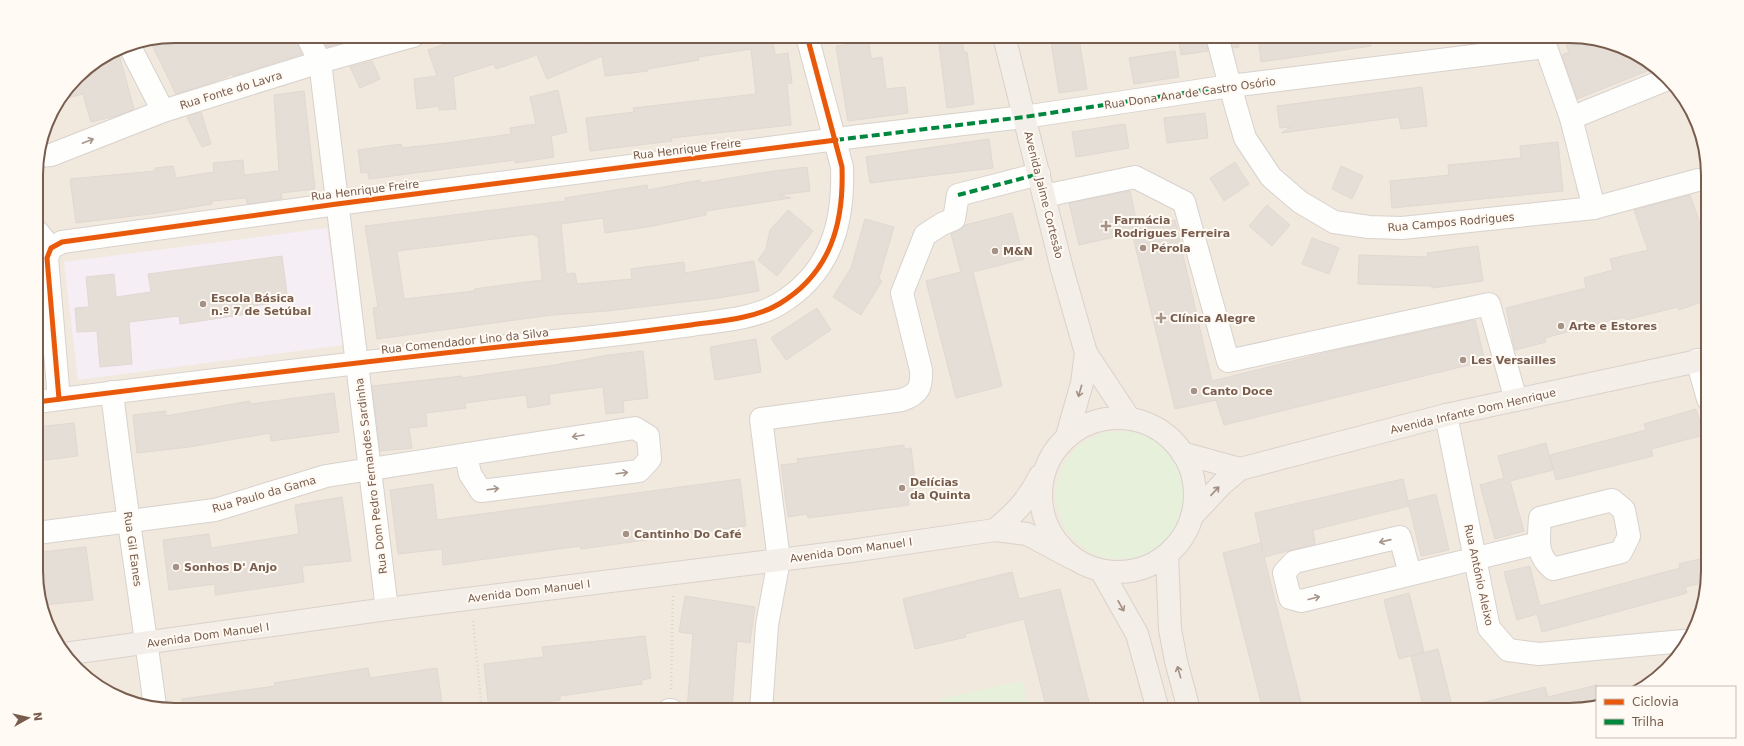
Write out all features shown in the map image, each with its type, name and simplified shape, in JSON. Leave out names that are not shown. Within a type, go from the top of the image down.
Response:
[{"type":"main road","name":"Avenida Jaime Cortesão","points":[[1006,43],[1062,269],[1086,353],[1129,418]]},
{"type":"main road","name":"Avenida Jaime Cortesão","points":[[1067,436],[1082,383],[1086,353]]},
{"type":"main road","name":"Avenida Infante Dom Henrique","points":[[1192,516],[1222,484],[1240,470],[1446,415],[1701,360]]},
{"type":"main road","points":[[995,530],[1017,511],[1034,488],[1050,457],[1067,436],[1086,424],[1107,418],[1129,418],[1150,424],[1168,436],[1182,452],[1192,472],[1195,494],[1192,516],[1183,537],[1167,555],[1147,567],[1125,573],[1102,572]]},
{"type":"main road","points":[[1182,452],[1240,470]]},
{"type":"main road","points":[[1050,457],[1042,478],[1040,500],[1045,523],[1056,542],[1072,558]]},
{"type":"main road","name":"Avenida Dom Manuel I","points":[[72,653],[146,644],[387,609],[673,572],[844,552],[995,530],[1027,534],[1087,566],[1102,572]]},
{"type":"main road","points":[[1167,555],[1170,629],[1176,661],[1187,703]]},
{"type":"main road","points":[[1102,572],[1137,634],[1156,703]]},
{"type":"street","name":"Rua Dom Pedro Fernandes Sardinha","points":[[310,43],[320,62],[387,609]]},
{"type":"street","name":"Rua Fonte do Lavra","points":[[45,155],[163,111],[320,62],[388,43]]},
{"type":"street","name":"Rua Comendador Lino da Silva","points":[[43,401],[357,362],[640,332],[723,321],[753,314],[777,305],[800,290],[818,268],[833,242],[841,212],[843,188],[842,167],[809,43]]},
{"type":"street","name":"Rua Campos Rodrigues","points":[[1219,43],[1245,138],[1271,177],[1300,202],[1334,222],[1369,227],[1402,228],[1594,208],[1698,180]]},
{"type":"street","name":"Rua Dona Ana de Castro Osório","points":[[836,140],[1024,116],[1530,43]]},
{"type":"street","points":[[1545,43],[1571,118],[1594,208]]},
{"type":"street","points":[[132,51],[163,111]]},
{"type":"street","points":[[1571,118],[1661,81]]},
{"type":"street","name":"Rua Henrique Freire","points":[[51,248],[62,242],[337,204],[836,140]]},
{"type":"street","points":[[761,703],[767,625],[779,560],[761,419],[902,400],[912,396],[920,388],[922,370],[902,293],[925,235],[942,224],[954,220],[958,195],[1039,174]]},
{"type":"street","points":[[1044,196],[1135,177],[1184,202],[1228,361],[1489,304],[1516,400]]},
{"type":"street","points":[[43,238],[51,248],[46,258],[58,399]]},
{"type":"street","name":"Rua Gil Eanes","points":[[112,392],[121,470],[130,520],[154,701]]},
{"type":"street","name":"Rua António Aleixo","points":[[1446,415],[1489,628],[1508,650],[1538,654],[1680,641]]},
{"type":"street","points":[[635,428],[648,436],[650,459],[639,471],[481,491],[470,474],[466,454],[635,428]]},
{"type":"street","name":"Rua Paulo da Gama","points":[[43,532],[215,510],[326,476],[466,454]]},
{"type":"street","points":[[1410,574],[1400,537],[1294,562],[1284,573],[1290,598],[1301,601],[1539,543]]},
{"type":"path","points":[[670,703],[673,572]]},
{"type":"path","points":[[472,615],[481,703]]},
{"type":"shaded area","points":[[175,43],[1569,43],[1586,44],[1620,53],[1649,70],[1674,95],[1691,124],[1697,141],[1700,158],[1701,571],[1700,588],[1691,622],[1674,651],[1649,676],[1633,686],[1596,686],[1596,688],[1585,702],[1578,703],[166,703],[141,699],[124,693],[95,676],[70,651],[53,622],[47,605],[44,588],[43,166],[47,141],[53,124],[70,95],[88,76],[102,65],[141,47]]},
{"type":"shaded area","name":"Escola Básica n.º 7 de Setúbal","points":[[327,228],[343,345],[78,380],[64,262]]},
{"type":"green space","points":[[1120,431],[1144,436],[1165,450],[1179,471],[1184,495],[1179,519],[1165,540],[1144,554],[1120,559],[1096,554],[1075,540],[1061,519],[1056,495],[1061,471],[1075,450],[1096,436]]},
{"type":"green space","points":[[1022,681],[1027,703],[940,703],[939,699]]},
{"type":"building","points":[[175,43],[298,43],[302,54],[233,76],[232,74],[222,79],[176,94],[152,45]]},
{"type":"building","points":[[325,43],[341,43],[327,47]]},
{"type":"building","points":[[448,43],[584,43],[585,45],[599,43],[773,43],[775,55],[788,53],[792,83],[787,84],[791,125],[671,138],[672,141],[590,151],[586,118],[634,112],[633,108],[756,94],[751,49],[698,57],[699,60],[648,69],[648,71],[605,76],[602,56],[547,79],[537,55],[496,69],[494,64],[453,77],[456,109],[439,110],[439,106],[417,109],[414,79],[437,76],[428,50]]},
{"type":"building","points":[[869,43],[871,59],[882,57],[886,89],[905,87],[908,113],[848,121],[836,46]]},
{"type":"building","points":[[939,43],[962,43],[964,52],[967,52],[974,104],[947,108]]},
{"type":"building","points":[[1051,43],[1080,43],[1087,89],[1059,93]]},
{"type":"building","points":[[1179,43],[1206,43],[1208,51],[1181,55]]},
{"type":"building","points":[[1232,43],[1239,43],[1239,47],[1233,48]]},
{"type":"building","points":[[1259,43],[1371,43],[1371,46],[1261,62]]},
{"type":"building","points":[[1566,43],[1595,46],[1620,53],[1649,70],[1577,99],[1562,55],[1569,52]]},
{"type":"building","points":[[1175,51],[1179,77],[1134,84],[1129,58]]},
{"type":"building","points":[[120,56],[134,109],[120,115],[91,122],[83,94],[68,98],[88,76],[102,65]]},
{"type":"building","points":[[372,61],[380,79],[360,88],[350,67]]},
{"type":"building","points":[[1422,87],[1427,126],[1401,129],[1399,117],[1281,133],[1291,127],[1280,128],[1277,106]]},
{"type":"building","points":[[558,90],[567,132],[551,136],[554,157],[515,163],[515,160],[369,179],[368,172],[361,173],[358,150],[401,144],[402,148],[511,134],[510,128],[536,124],[530,97]]},
{"type":"building","points":[[304,91],[315,189],[281,193],[282,199],[247,204],[246,198],[212,201],[212,204],[158,213],[76,223],[70,179],[155,171],[155,168],[173,166],[176,178],[214,172],[213,163],[243,160],[244,175],[279,171],[274,95]]},
{"type":"building","points":[[201,112],[211,144],[202,147],[187,117]]},
{"type":"building","points":[[1205,113],[1208,138],[1167,143],[1164,118]]},
{"type":"building","points":[[1125,124],[1129,148],[1076,157],[1072,132]]},
{"type":"building","points":[[989,139],[993,168],[870,183],[866,157]]},
{"type":"building","points":[[1558,142],[1563,191],[1392,208],[1390,181],[1449,175],[1448,165],[1521,158],[1520,146]]},
{"type":"building","points":[[1235,162],[1249,184],[1224,201],[1210,178]]},
{"type":"building","points":[[1341,166],[1363,176],[1352,199],[1332,189]]},
{"type":"building","points":[[807,167],[810,191],[779,195],[791,198],[706,211],[706,215],[653,226],[605,233],[603,218],[561,224],[566,274],[575,273],[577,284],[632,279],[631,269],[684,262],[685,273],[754,261],[759,291],[718,298],[607,311],[552,315],[377,339],[373,308],[378,307],[365,226],[565,201],[565,198],[647,185],[648,190],[700,180],[701,183]],"holes":[[[535,234],[535,236],[538,236],[542,280],[474,289],[475,291],[404,299],[397,251]]]},
{"type":"building","points":[[1130,191],[1138,229],[1175,220],[1212,381],[1341,349],[1475,320],[1485,361],[1224,425],[1216,400],[1175,409],[1132,233],[1079,245],[1069,203]]},
{"type":"building","points":[[1690,195],[1701,226],[1701,302],[1679,310],[1678,307],[1626,320],[1625,317],[1585,327],[1545,338],[1546,342],[1515,350],[1506,308],[1586,288],[1584,278],[1613,270],[1610,259],[1648,250],[1634,210]]},
{"type":"building","points":[[1267,205],[1290,225],[1272,246],[1249,226]]},
{"type":"building","points":[[788,210],[813,231],[777,276],[758,260],[766,249],[770,230]]},
{"type":"building","points":[[1012,213],[1024,259],[973,272],[1002,386],[956,398],[926,281],[961,272],[951,234],[965,225]]},
{"type":"building","points":[[865,219],[894,227],[879,278],[882,281],[861,315],[833,297],[851,268]]},
{"type":"building","points":[[1312,238],[1339,248],[1329,274],[1302,264]]},
{"type":"building","points":[[1478,246],[1483,281],[1432,288],[1432,286],[1358,284],[1359,255],[1428,257],[1427,253]]},
{"type":"building","points":[[282,256],[288,301],[253,306],[254,313],[180,324],[179,316],[129,322],[132,364],[100,367],[97,331],[77,332],[75,308],[89,307],[86,277],[114,274],[116,297],[151,292],[148,274]]},
{"type":"building","points":[[817,308],[831,330],[786,360],[771,338]]},
{"type":"building","points":[[756,339],[761,372],[715,380],[710,347]]},
{"type":"building","points":[[643,351],[648,398],[623,401],[624,412],[606,414],[603,387],[549,394],[550,404],[528,408],[526,395],[465,403],[466,408],[426,413],[427,426],[409,428],[412,448],[380,451],[372,386],[462,376],[462,378],[555,365],[608,355]]},
{"type":"building","points":[[334,393],[339,432],[271,441],[270,433],[189,447],[137,453],[133,415],[166,411],[166,416],[250,401],[250,404]]},
{"type":"building","points":[[1696,409],[1701,425],[1701,436],[1651,449],[1653,456],[1556,480],[1550,455],[1646,430],[1644,424]]},
{"type":"building","points":[[74,423],[78,456],[43,460],[43,426]]},
{"type":"building","points":[[1546,443],[1553,470],[1510,481],[1524,531],[1495,539],[1480,485],[1504,478],[1498,456]]},
{"type":"building","points":[[904,445],[904,449],[911,448],[917,498],[908,499],[909,505],[808,518],[807,514],[788,517],[781,465],[798,463],[797,459]]},
{"type":"building","points":[[740,479],[746,526],[581,549],[580,546],[443,565],[442,549],[398,554],[390,490],[433,484],[437,520]]},
{"type":"building","points":[[1403,479],[1409,506],[1313,530],[1315,544],[1264,557],[1301,703],[1261,703],[1223,553],[1261,543],[1255,513]]},
{"type":"building","points":[[1436,494],[1449,550],[1421,556],[1408,501]]},
{"type":"building","points":[[342,497],[351,561],[302,566],[304,582],[215,595],[215,584],[169,590],[163,540],[209,534],[211,548],[299,534],[295,505]]},
{"type":"building","points":[[86,547],[93,600],[47,605],[44,588],[43,552]]},
{"type":"building","points":[[1701,559],[1700,583],[1685,587],[1687,593],[1542,632],[1537,614],[1517,620],[1504,572],[1530,566],[1540,606],[1680,568],[1679,564]]},
{"type":"building","points":[[1012,572],[1019,599],[1060,589],[1089,703],[1045,703],[1024,619],[965,634],[966,637],[915,649],[903,599]]},
{"type":"building","points":[[1409,593],[1424,652],[1399,659],[1384,600]]},
{"type":"building","points":[[685,596],[755,607],[750,643],[737,641],[733,703],[688,703],[693,634],[679,632]]},
{"type":"building","points":[[645,636],[651,678],[642,680],[642,684],[560,696],[560,700],[539,703],[488,703],[484,664],[544,657],[542,647]]},
{"type":"building","points":[[1438,649],[1451,703],[1422,703],[1411,656]]},
{"type":"building","points":[[368,668],[370,678],[437,668],[442,703],[182,703],[182,699],[275,686],[274,683]]},
{"type":"building","points":[[1597,685],[1596,700],[1578,703],[1481,703],[1545,687],[1548,697]]},
{"type":"marked path","points":[[836,140],[1024,117],[1230,86]]},
{"type":"marked path","points":[[958,195],[1039,174]]},
{"type":"cycle path","points":[[43,401],[349,364],[652,330],[736,319],[769,309],[797,292],[822,262],[831,245],[837,227],[840,208],[842,167],[809,43]]},
{"type":"cycle path","points":[[59,399],[47,258],[51,248],[62,242],[337,204],[836,140]]},
{"type":"place","name":"Farmácia Rodrigues Ferreira","points":[[1106,226]]},
{"type":"place","name":"Pérola","points":[[1143,248]]},
{"type":"place","name":"M&N","points":[[995,251]]},
{"type":"place","name":"Escola Básica n.º 7 de Setúbal","points":[[203,304]]},
{"type":"place","name":"Clínica Alegre","points":[[1161,318]]},
{"type":"place","name":"Arte e Estores","points":[[1561,326]]},
{"type":"place","name":"Les Versailles","points":[[1463,360]]},
{"type":"place","name":"Canto Doce","points":[[1194,391]]},
{"type":"place","name":"Delícias da Quinta","points":[[902,488]]},
{"type":"place","name":"Cantinho Do Café","points":[[626,534]]},
{"type":"place","name":"Sonhos D' Anjo","points":[[176,567]]}]
